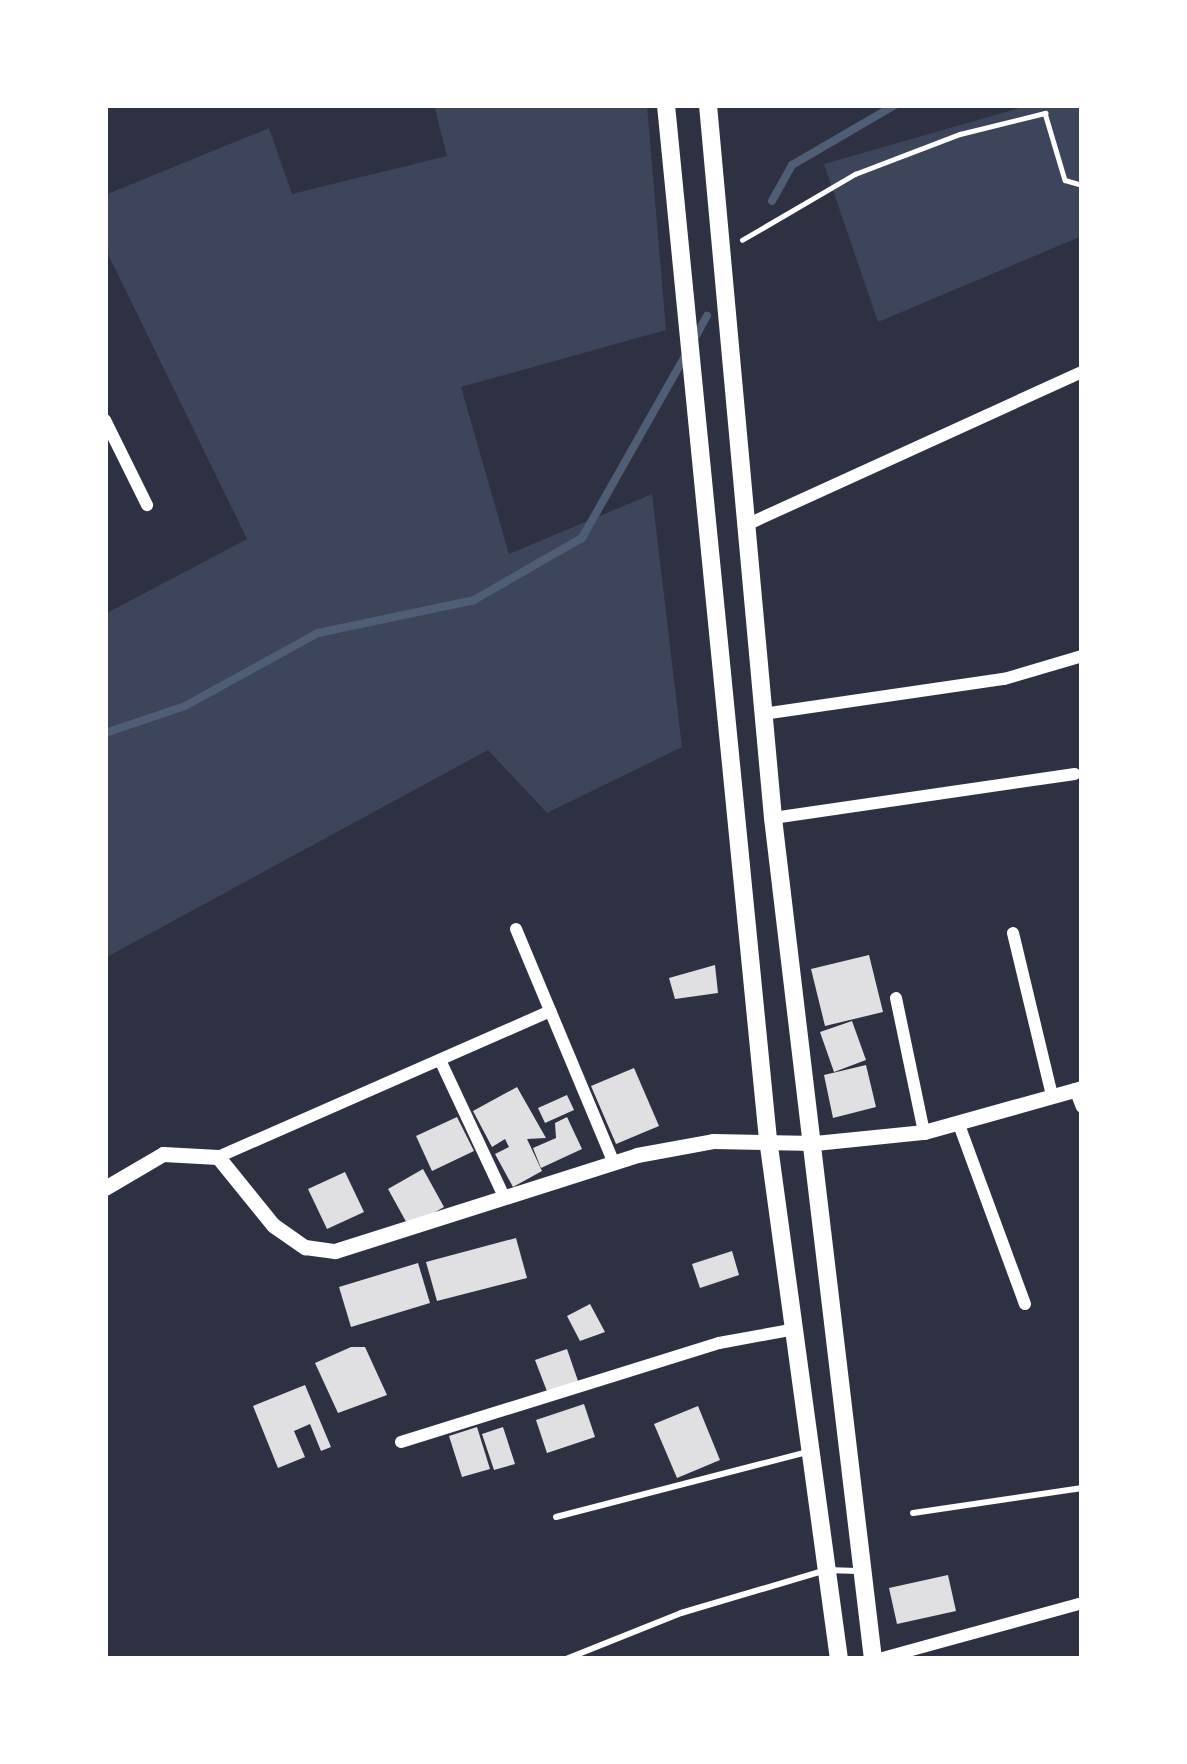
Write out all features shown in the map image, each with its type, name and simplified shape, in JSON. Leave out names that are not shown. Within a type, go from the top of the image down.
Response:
[{"type":"main road","points":[[666,105],[768,1139],[839,1659]]},
{"type":"main road","points":[[708,105],[773,818],[862,1521],[858,1571],[876,1659]]},
{"type":"street","points":[[746,525],[1082,372]]},
{"type":"street","points":[[105,420],[147,505]]},
{"type":"street","points":[[763,714],[1004,680],[1082,656]]},
{"type":"street","points":[[773,818],[1075,774]]},
{"type":"street","points":[[516,929],[614,1162]]},
{"type":"street","points":[[1013,933],[1052,1096]]},
{"type":"street","points":[[896,998],[924,1132]]},
{"type":"street","points":[[105,1188],[163,1154],[218,1157],[550,1011]]},
{"type":"street","points":[[440,1060],[505,1198]]},
{"type":"street","points":[[218,1157],[273,1225],[305,1247],[335,1251],[614,1162],[713,1141],[815,1143],[924,1132],[1079,1088],[1082,1107]]},
{"type":"street","points":[[958,1122],[1025,1304]]},
{"type":"street","points":[[401,1442],[719,1342],[795,1329]]},
{"type":"street","points":[[876,1659],[1082,1604]]},
{"type":"lane","points":[[556,1517],[810,1451]]},
{"type":"lane","points":[[914,1513],[1082,1488]]},
{"type":"lane","points":[[566,1659],[681,1613],[826,1570],[858,1571]]},
{"type":"path","points":[[722,253],[855,174],[1045,113],[1065,180],[1082,185]]},
{"type":"shaded area","points":[[434,105],[647,105],[666,330],[461,387],[509,554],[652,494],[682,747],[547,813],[488,750],[105,958],[105,614],[247,539],[105,248],[105,195],[269,128],[292,194],[447,156]]},
{"type":"shaded area","points":[[1030,105],[1082,105],[1082,236],[878,322],[824,164]]},
{"type":"building","points":[[869,955],[883,1012],[825,1026],[811,969]]},
{"type":"building","points":[[715,965],[718,993],[675,999],[669,978]]},
{"type":"building","points":[[852,1021],[866,1060],[834,1072],[820,1032]]},
{"type":"building","points":[[866,1065],[876,1107],[833,1118],[824,1075]]},
{"type":"building","points":[[634,1068],[659,1126],[616,1144],[591,1086]]},
{"type":"building","points":[[517,1087],[546,1138],[527,1139],[542,1171],[513,1187],[495,1154],[509,1147],[505,1139],[492,1147],[473,1111]]},
{"type":"building","points":[[567,1095],[574,1110],[545,1123],[538,1108]]},
{"type":"building","points":[[457,1117],[474,1151],[432,1171],[416,1136]]},
{"type":"building","points":[[567,1117],[582,1149],[541,1168],[533,1148],[556,1138],[555,1123]]},
{"type":"building","points":[[423,1169],[444,1207],[409,1227],[388,1189]]},
{"type":"building","points":[[345,1172],[364,1212],[327,1229],[308,1189]]},
{"type":"building","points":[[516,1238],[527,1278],[437,1301],[426,1262]]},
{"type":"building","points":[[732,1251],[739,1275],[700,1288],[692,1264]]},
{"type":"building","points":[[418,1263],[430,1303],[351,1327],[339,1287]]},
{"type":"building","points":[[590,1304],[605,1332],[580,1341],[567,1316]]},
{"type":"building","points":[[351,1347],[365,1347],[387,1395],[338,1413],[315,1363]]},
{"type":"building","points":[[567,1349],[579,1384],[548,1394],[535,1360]]},
{"type":"building","points":[[305,1385],[331,1447],[321,1451],[310,1424],[294,1431],[305,1457],[278,1468],[253,1406]]},
{"type":"building","points":[[584,1404],[595,1437],[547,1453],[536,1420]]},
{"type":"building","points":[[698,1406],[720,1460],[677,1478],[654,1424]]},
{"type":"building","points":[[477,1427],[490,1469],[462,1477],[449,1436]]},
{"type":"building","points":[[503,1427],[515,1464],[494,1470],[482,1434]]},
{"type":"building","points":[[948,1575],[956,1611],[897,1624],[889,1588]]},
{"type":"waterway","points":[[772,201],[792,165],[895,105]]},
{"type":"waterway","points":[[693,341],[707,316]]},
{"type":"waterway","points":[[105,733],[185,706],[318,633],[474,600],[582,538],[686,354]]}]
